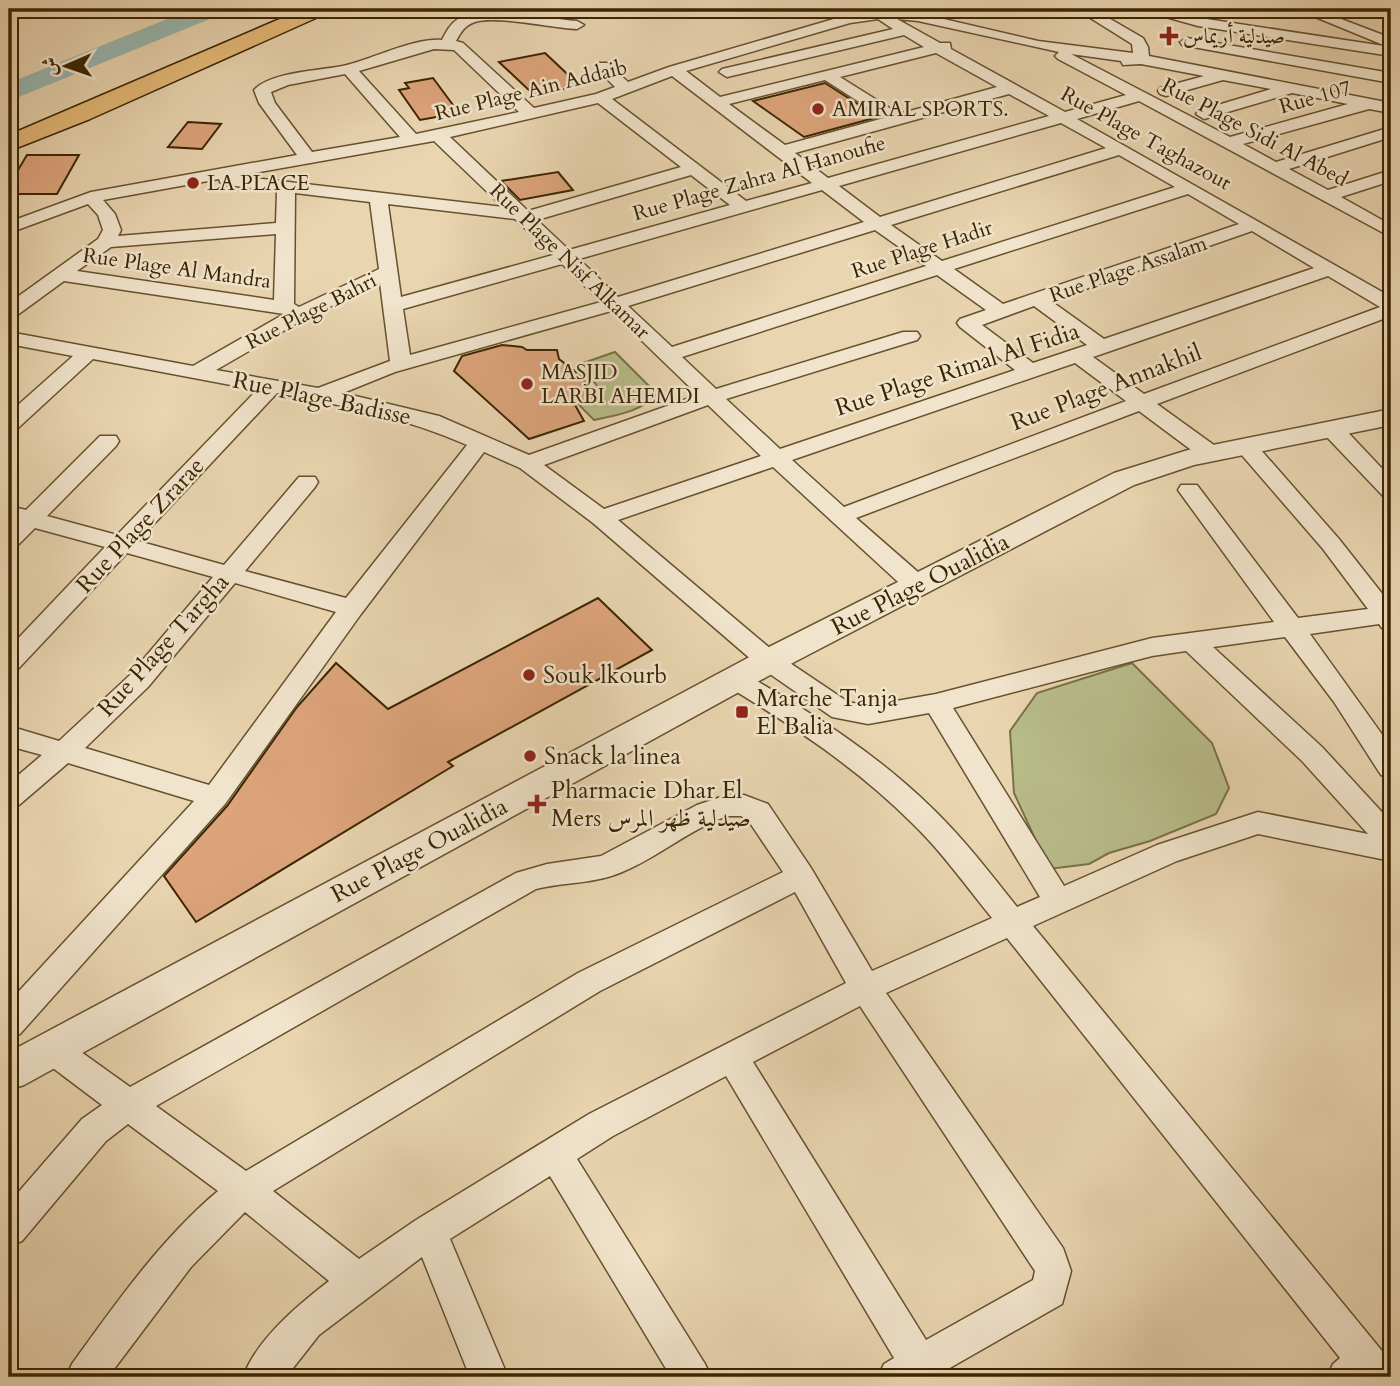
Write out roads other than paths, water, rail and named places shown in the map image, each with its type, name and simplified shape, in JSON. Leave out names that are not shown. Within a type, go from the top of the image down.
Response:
[{"type":"highway","points":[[9,132],[300,9]]},
{"type":"highway","points":[[9,144],[320,9]]},
{"type":"street","points":[[1083,9],[1138,41],[1141,59]]},
{"type":"street","points":[[1303,9],[1391,43]]},
{"type":"street","points":[[1267,32],[1340,9]]},
{"type":"street","points":[[1375,9],[1391,14]]},
{"type":"street","points":[[1161,10],[1198,22],[1391,52]]},
{"type":"street","name":"Rue Plage Ain Addaib","points":[[9,228],[91,197],[438,135],[601,98],[681,75],[849,19],[877,14],[918,17],[1038,45],[1141,59],[1391,108]]},
{"type":"street","name":"Rue Plage Taghazout","points":[[877,14],[1190,188],[1391,307]]},
{"type":"street","points":[[531,114],[453,44],[452,31],[458,24],[482,15],[577,25]]},
{"type":"street","points":[[1171,66],[1198,22]]},
{"type":"street","points":[[681,75],[906,30]]},
{"type":"street","points":[[719,102],[938,48],[986,33]]},
{"type":"street","points":[[1186,43],[1391,78]]},
{"type":"street","points":[[308,159],[267,103],[262,90],[284,81],[349,69],[417,48],[453,44]]},
{"type":"street","name":"Rue Plage Sidi Al Abed","points":[[1038,45],[1097,72],[1390,229]]},
{"type":"street","name":"Rue Plage Sidi Al Abed","points":[[1097,72],[1108,66],[1141,59]]},
{"type":"street","points":[[602,66],[628,90]]},
{"type":"street","points":[[349,69],[412,140]]},
{"type":"street","points":[[681,75],[878,224],[1002,312]]},
{"type":"street","points":[[827,75],[899,121]]},
{"type":"street","points":[[1166,91],[1222,76]]},
{"type":"street","points":[[783,150],[899,121],[1012,88]]},
{"type":"street","points":[[1204,114],[1291,88]]},
{"type":"street","name":"Rue Plage Zahra Al Hanoufie","points":[[391,306],[1140,96]]},
{"type":"street","points":[[601,98],[742,206]]},
{"type":"street","name":"Rue 107","points":[[1228,143],[1372,103]]},
{"type":"street","points":[[1275,168],[1391,132]]},
{"type":"street","name":"Rue Plage Nisf Alkamar","points":[[438,135],[775,457],[918,586]]},
{"type":"street","points":[[322,394],[401,364],[614,304],[1121,149]]},
{"type":"street","points":[[201,176],[522,216],[693,169]]},
{"type":"street","points":[[1328,196],[1391,175]]},
{"type":"street","points":[[286,188],[284,228],[291,310]]},
{"type":"street","name":"Rue Plage Hadir","points":[[668,355],[1190,188]]},
{"type":"street","points":[[9,312],[106,242],[112,230],[106,214],[91,197]]},
{"type":"street","points":[[377,197],[401,364]]},
{"type":"street","name":"Rue Plage Assalam","points":[[1002,312],[1253,225]]},
{"type":"street","points":[[106,242],[284,228]]},
{"type":"street","name":"Rue Plage Rimal Al Fidia","points":[[601,518],[1330,269]]},
{"type":"street","name":"Rue Plage Bahri","points":[[197,372],[291,310],[388,272]]},
{"type":"street","name":"Rue Plage Al Mandra","points":[[63,275],[291,310]]},
{"type":"street","points":[[1038,300],[1103,348]]},
{"type":"street","name":"Rue Plage Annakhil","points":[[840,516],[1391,307]]},
{"type":"street","points":[[1002,312],[967,323],[1030,371]]},
{"type":"street","points":[[528,463],[712,397],[910,336]]},
{"type":"street","name":"Rue Plage Badisse","points":[[9,338],[322,394],[403,412],[528,463],[601,518],[769,661],[841,710],[868,715],[936,703],[1152,647],[1191,640],[1291,626],[1389,617]]},
{"type":"street","points":[[9,424],[89,352]]},
{"type":"street","points":[[1077,355],[1210,453]]},
{"type":"street","name":"Rue Plage Zrarae","points":[[9,663],[271,387]]},
{"type":"street","name":"Rue Plage Oualidia","points":[[9,1073],[769,661],[1124,479],[1156,467],[1210,453],[1391,417]]},
{"type":"street","points":[[1332,429],[1390,488]]},
{"type":"street","points":[[9,541],[107,441]]},
{"type":"street","points":[[9,1024],[215,797],[352,608],[481,442]]},
{"type":"street","points":[[1245,446],[1323,535],[1389,617]]},
{"type":"street","name":"Rue Plage Targha","points":[[9,798],[64,752],[139,681],[307,482]]},
{"type":"street","points":[[1189,490],[1291,626],[1391,768]]},
{"type":"street","points":[[9,513],[352,608]]},
{"type":"street","points":[[1191,640],[1312,754],[1391,841]]},
{"type":"street","points":[[736,680],[836,741],[895,788],[947,841],[1013,921],[1364,1373]]},
{"type":"street","points":[[936,703],[1058,901]]},
{"type":"street","points":[[9,736],[215,797]]},
{"type":"street","points":[[9,1230],[94,1129],[128,1105],[526,881],[552,873],[611,865],[724,804],[739,803],[752,806],[801,876],[865,988],[1041,1244],[1053,1271],[1049,1292],[907,1370],[732,1056]]},
{"type":"street","points":[[262,1377],[306,1322],[357,1282],[429,1232],[601,1125],[865,988],[1167,853],[1258,822],[1391,850]]},
{"type":"street","points":[[85,1377],[173,1258],[210,1219],[245,1190],[589,982],[801,876]]},
{"type":"street","points":[[52,1049],[245,1190],[357,1282]]},
{"type":"street","points":[[555,1154],[692,1377]]},
{"type":"street","points":[[429,1232],[489,1377]]},
{"type":"waterway","points":[[9,93],[213,9]]},
{"type":"place","name":"صيدلية أريماس","points":[[1169,36]]},
{"type":"place","name":"AMIRAL SPORTS.","points":[[818,109]]},
{"type":"place","name":"LA PLACE","points":[[193,183]]},
{"type":"place","name":"MASJID LARBI AHEMDI","points":[[527,384]]},
{"type":"place","name":"Souk lkourb","points":[[529,675]]},
{"type":"place","name":"Marche Tanja El Balia","points":[[742,712]]},
{"type":"place","name":"Snack la linea","points":[[530,756]]},
{"type":"place","name":"Pharmacie Dhar El Mers صيدلية ظهر المرس","points":[[537,804]]}]
